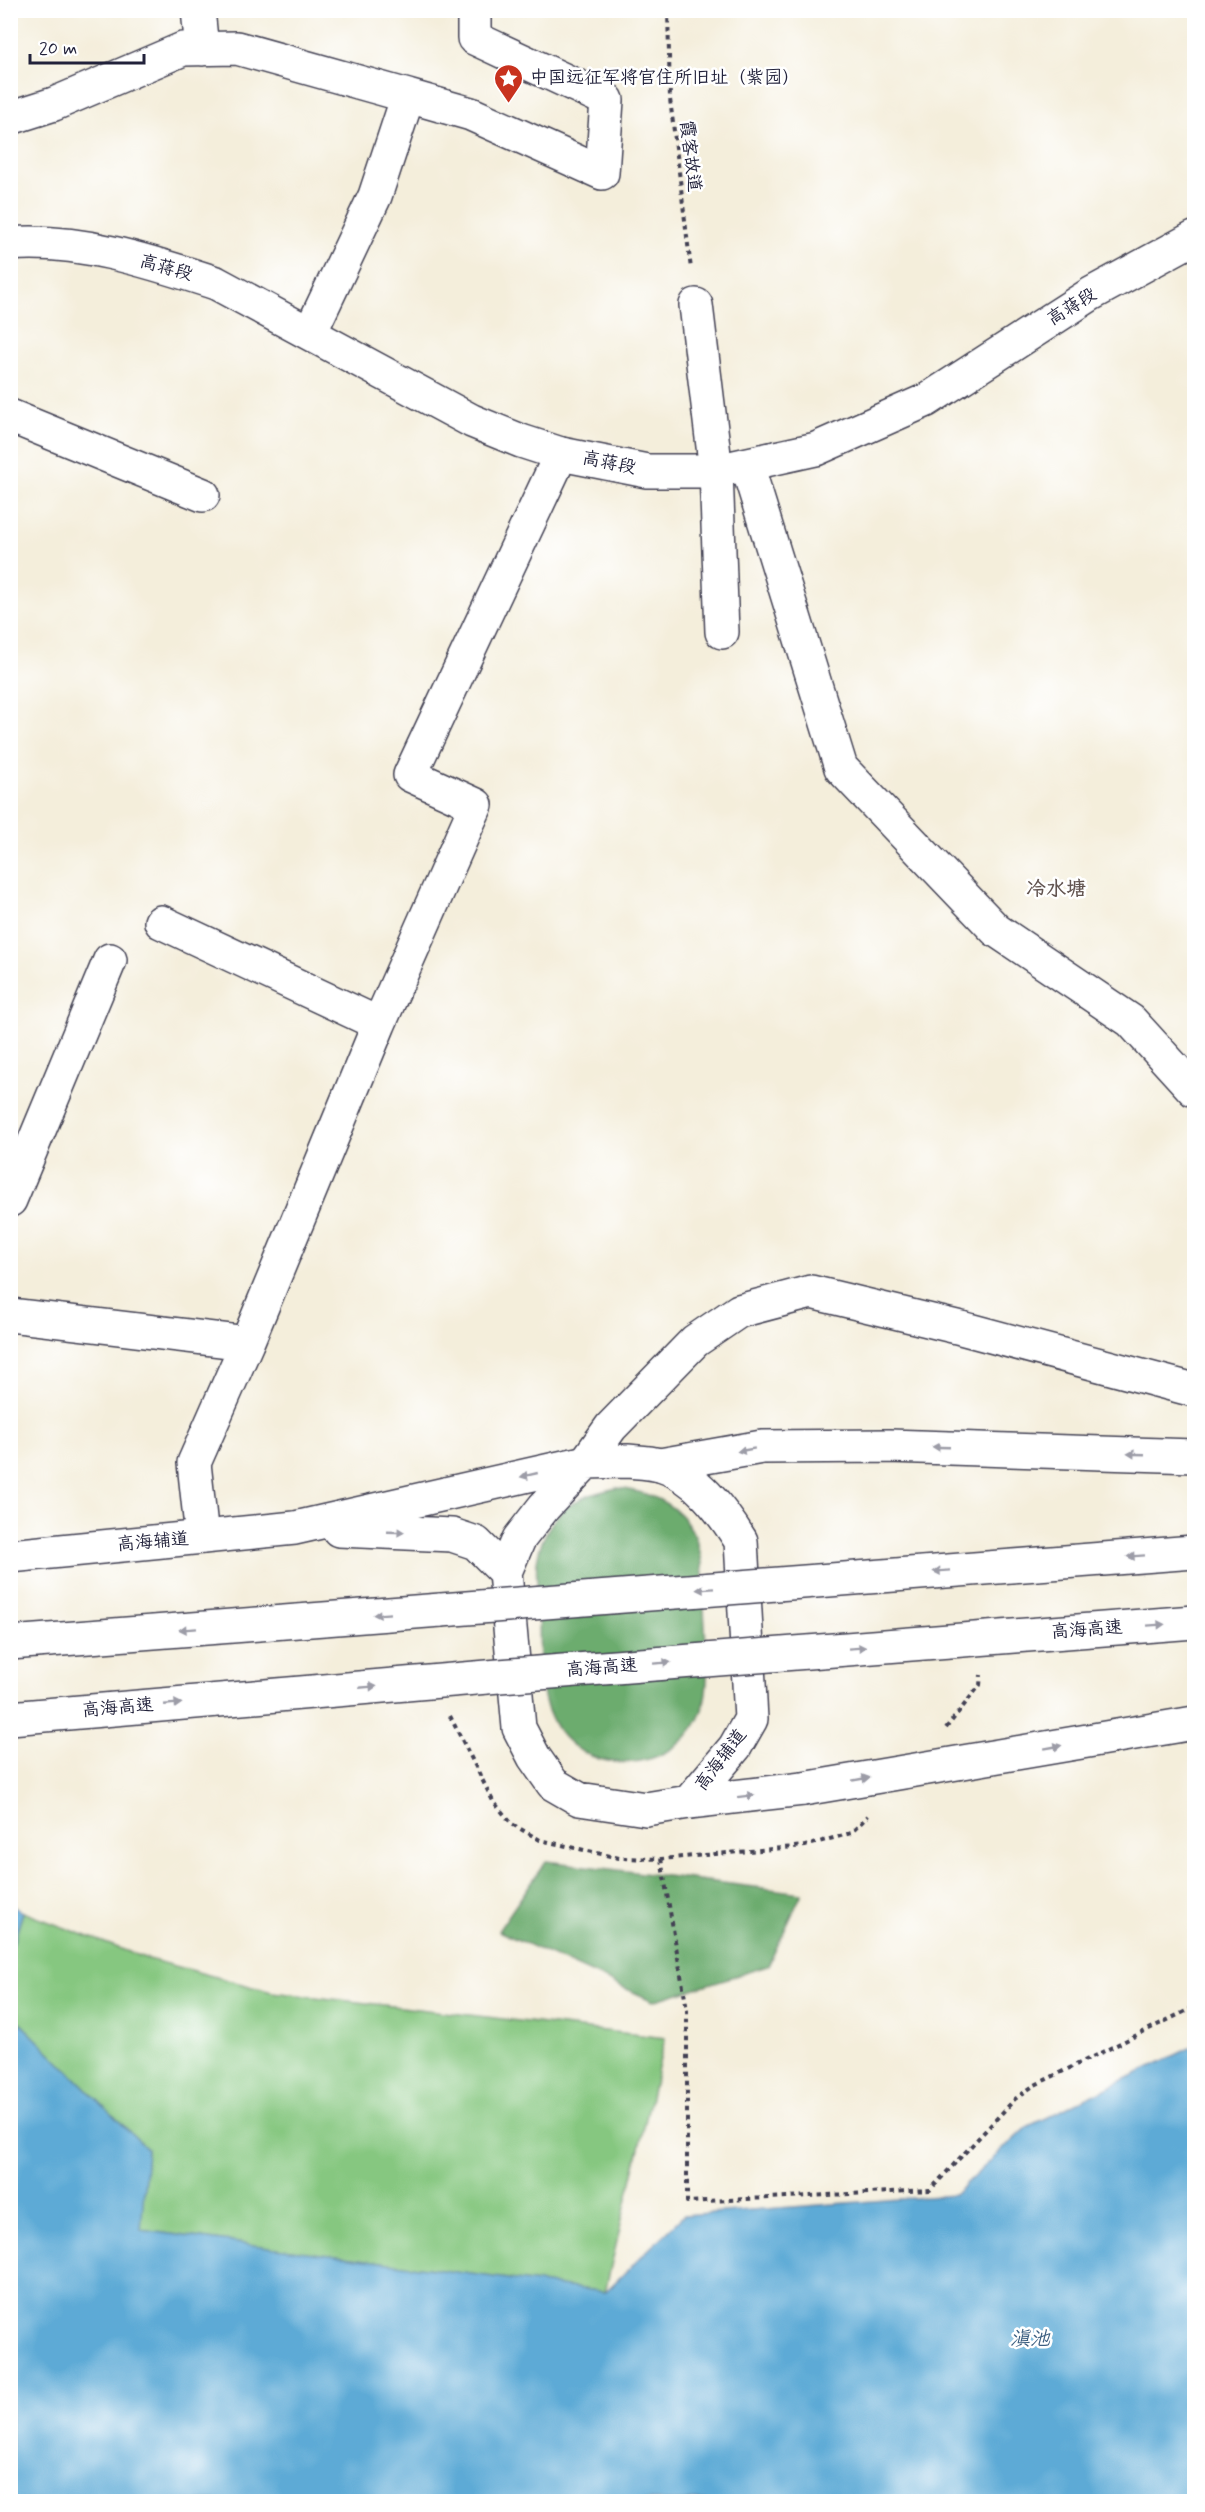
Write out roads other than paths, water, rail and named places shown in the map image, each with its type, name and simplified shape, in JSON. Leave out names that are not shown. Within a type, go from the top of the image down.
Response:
[{"type":"main road","points":[[198,10],[202,49]]},
{"type":"main road","points":[[10,118],[54,104],[183,49],[237,48],[471,114],[602,172],[607,100],[474,38],[474,10]]},
{"type":"main road","points":[[310,333],[375,196],[408,96]]},
{"type":"main road","name":"高蒋段","points":[[10,244],[30,242],[90,248],[174,269],[216,283],[472,421],[521,441],[561,453],[647,471],[716,471],[816,448],[927,400],[1091,294],[1194,238]]},
{"type":"main road","points":[[696,304],[716,471],[723,632]]},
{"type":"main road","points":[[10,416],[203,495]]},
{"type":"main road","points":[[202,1537],[195,1462],[247,1343],[379,1024],[476,805],[410,775],[561,453]]},
{"type":"main road","points":[[747,465],[841,768],[996,930],[1131,1021],[1194,1090]]},
{"type":"main road","points":[[161,922],[379,1024]]},
{"type":"main road","points":[[10,1200],[110,960]]},
{"type":"main road","points":[[586,1462],[611,1427],[695,1341],[740,1311],[811,1292],[961,1328],[1194,1390]]},
{"type":"main road","points":[[10,1315],[247,1343]]},
{"type":"main road","points":[[660,1465],[762,1447],[889,1446],[1194,1456]]},
{"type":"main road","name":"高海辅道","points":[[10,1556],[295,1528],[586,1462],[627,1461],[660,1465],[684,1476],[704,1494],[726,1518],[741,1541],[751,1719],[735,1747],[689,1802],[646,1809],[579,1799],[553,1784],[534,1757],[519,1728],[505,1572],[519,1539],[586,1462]]},
{"type":"main road","name":"高海辅道","points":[[295,1528],[452,1534],[476,1543],[505,1572]]},
{"type":"main road","points":[[10,1643],[1194,1552]]},
{"type":"main road","name":"高海高速","points":[[10,1718],[499,1676],[1194,1622]]},
{"type":"main road","points":[[689,1802],[803,1789],[1194,1724]]},
{"type":"water","points":[[11,1905],[23,1912],[11,1950]]},
{"type":"water","name":"滇池","points":[[11,2014],[147,2149],[141,2230],[605,2292],[684,2215],[954,2195],[1027,2127],[1194,2046],[1194,2501],[11,2501]]},
{"type":"place","name":"中国远征军将官住所旧址（紫园）","points":[[509,104]]},
{"type":"district","name":"冷水塘","points":[[1056,889]]}]
